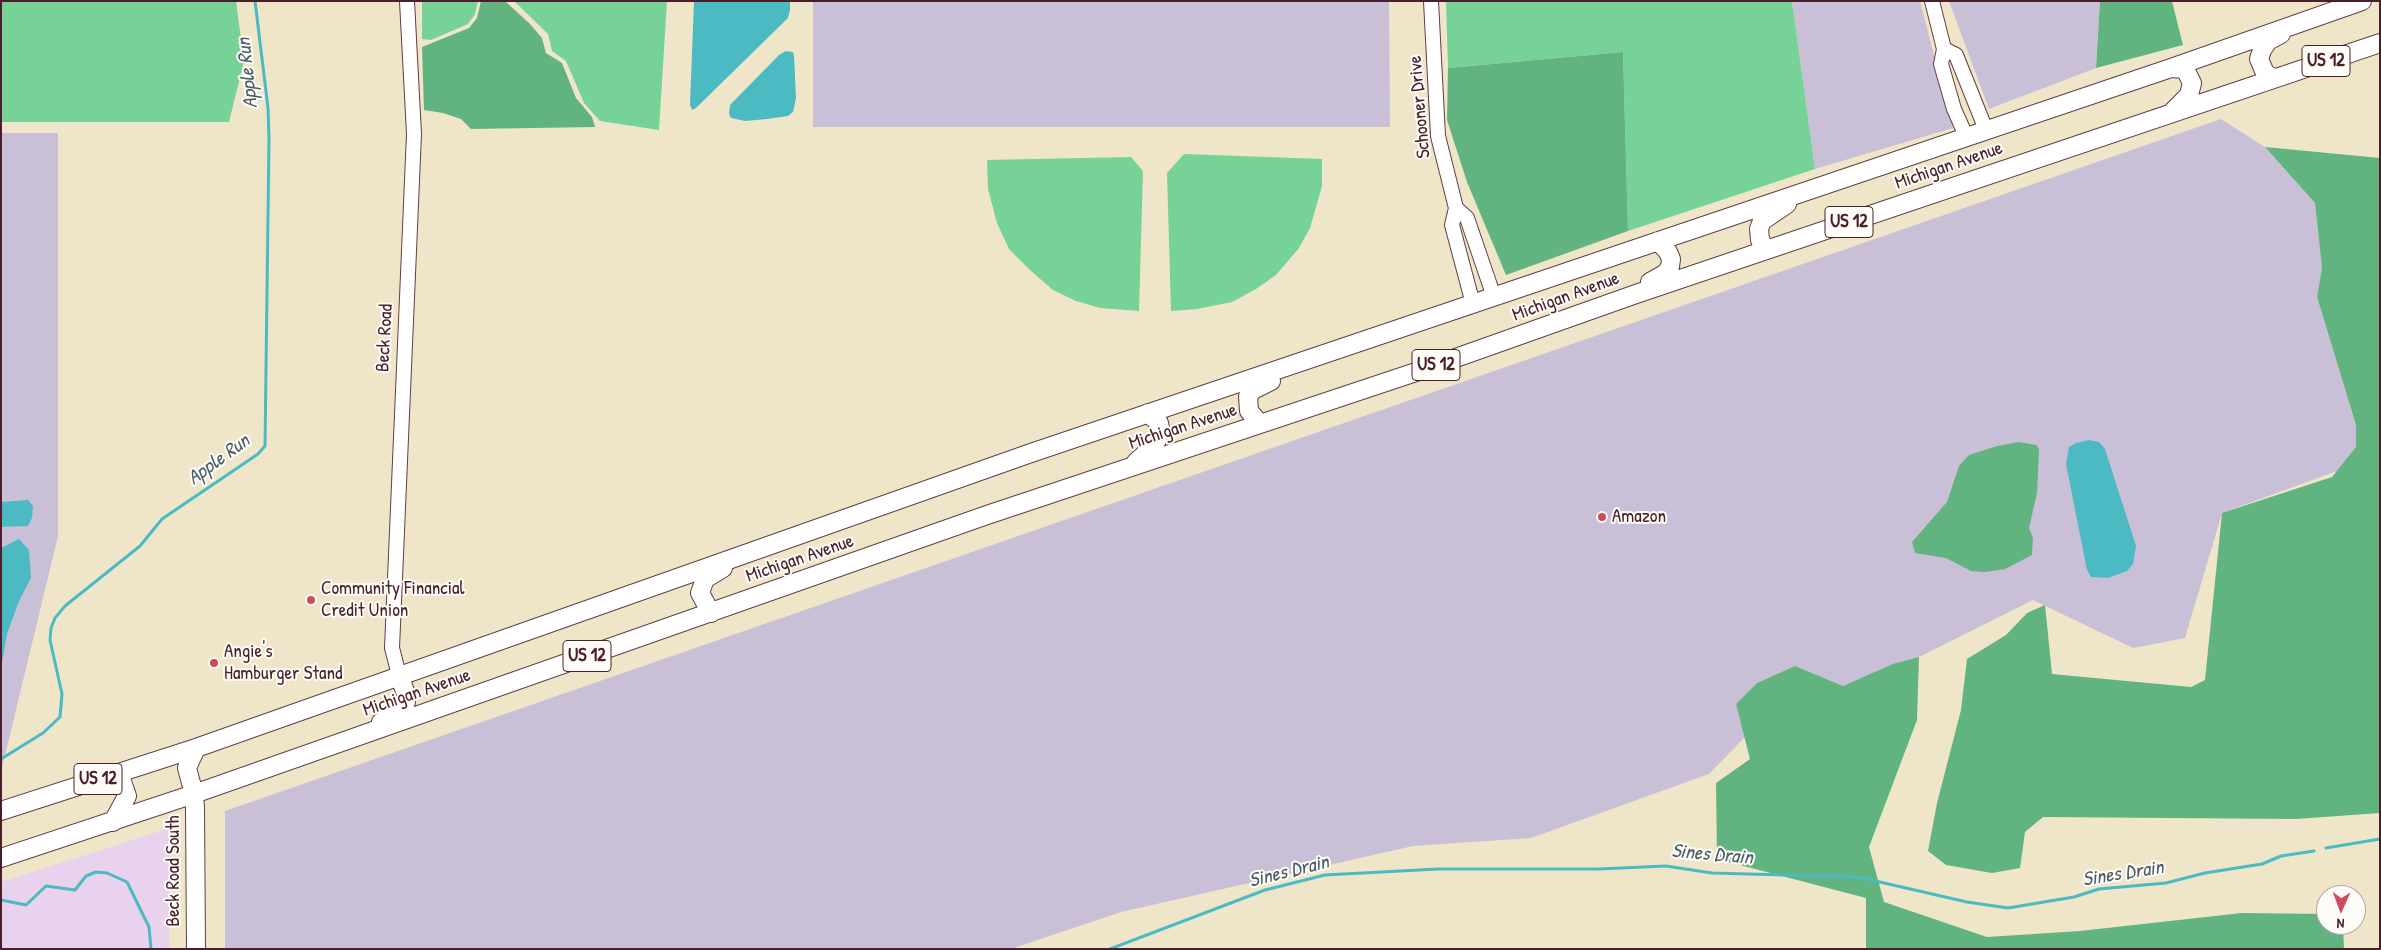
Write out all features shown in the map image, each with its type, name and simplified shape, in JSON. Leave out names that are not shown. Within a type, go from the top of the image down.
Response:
[{"type":"main road","name":"Michigan Avenue","points":[[1,811],[196,748],[1148,413],[2171,68],[2362,1]]},
{"type":"main road","points":[[2273,78],[2262,67],[2259,59],[2262,50],[2268,41],[2308,19]]},
{"type":"main road","name":"Michigan Avenue","points":[[1,858],[194,794],[987,515],[2380,43]]},
{"type":"main road","points":[[2170,114],[2189,95],[2192,83],[2186,69],[2171,68]]},
{"type":"main road","points":[[1766,250],[1760,235],[1762,221],[1813,188]]},
{"type":"main road","points":[[1636,294],[1666,273],[1670,267],[1671,259],[1668,252],[1658,241]]},
{"type":"main road","points":[[1260,424],[1249,411],[1247,404],[1248,396],[1253,390],[1326,354]]},
{"type":"main road","points":[[1130,467],[1159,438],[1159,423],[1148,413]]},
{"type":"main road","points":[[711,613],[700,593],[705,579],[752,551]]},
{"type":"main road","points":[[362,735],[401,709],[406,702],[406,694],[399,675]]},
{"type":"main road","name":"Beck Road South","points":[[196,748],[187,768],[194,794],[196,949]]},
{"type":"main road","points":[[112,822],[127,796],[119,773]]},
{"type":"street","name":"Beck Road","points":[[399,675],[392,648],[414,134],[407,1]]},
{"type":"street","name":"Schooner Drive","points":[[1431,1],[1438,136],[1456,208],[1452,225],[1473,304]]},
{"type":"street","points":[[1932,1],[1944,48],[1941,64],[1954,109],[1966,136]]},
{"type":"street","points":[[1944,48],[1956,55],[1986,130]]},
{"type":"street","name":"Schooner Drive","points":[[1456,208],[1467,218],[1494,297]]},
{"type":"shaded area","points":[[813,1],[1389,1],[1390,127],[813,127]]},
{"type":"shaded area","points":[[1792,1],[1920,1],[1953,128],[1815,169]]},
{"type":"shaded area","points":[[1949,1],[2100,1],[2096,68],[1989,109]]},
{"type":"shaded area","points":[[2221,119],[2265,147],[2315,203],[2322,268],[2317,297],[2356,425],[2356,447],[2340,470],[2222,513],[2185,638],[2133,648],[2033,600],[1919,657],[1842,686],[1795,666],[1757,683],[1736,704],[1745,737],[1709,774],[1531,838],[1413,846],[1121,912],[1011,949],[225,949],[225,811]]},
{"type":"shaded area","points":[[1,133],[58,133],[58,536],[1,772]]},
{"type":"shaded area","points":[[170,828],[169,949],[1,949],[1,882]]},
{"type":"green space","points":[[1,1],[236,1],[244,61],[229,122],[1,122]]},
{"type":"green space","points":[[422,1],[478,1],[475,14],[468,24],[431,40],[422,39]]},
{"type":"green space","points":[[481,1],[505,1],[530,24],[542,38],[546,53],[562,63],[576,98],[592,117],[595,127],[471,129],[461,119],[443,113],[424,110],[422,47],[469,28],[477,18]]},
{"type":"green space","points":[[514,1],[667,1],[659,130],[600,121],[584,103],[566,61],[552,51],[548,34]]},
{"type":"green space","points":[[1446,1],[1792,1],[1815,169],[1628,231],[1623,52],[1448,68]]},
{"type":"green space","points":[[2100,1],[2172,1],[2183,45],[2096,68]]},
{"type":"green space","points":[[1623,52],[1628,231],[1506,275],[1467,182],[1447,120],[1448,68]]},
{"type":"green space","points":[[2265,147],[2380,158],[2380,813],[2296,819],[2043,817],[2025,832],[2020,868],[1992,873],[1946,865],[1928,851],[1937,803],[1961,710],[1967,659],[2006,635],[2027,613],[2045,605],[2052,674],[2191,687],[2205,680],[2222,513],[2332,477],[2356,447],[2356,425],[2317,297],[2322,268],[2315,203]]},
{"type":"green space","points":[[1184,154],[1322,159],[1322,186],[1310,228],[1299,248],[1276,275],[1232,302],[1197,309],[1171,311],[1167,173]]},
{"type":"green space","points":[[1131,157],[1143,171],[1139,311],[1100,308],[1076,301],[1053,290],[1009,249],[997,223],[988,189],[987,160]]},
{"type":"green space","points":[[2019,442],[2036,445],[2039,449],[2037,493],[2029,528],[2033,538],[2032,555],[2005,569],[1985,572],[1971,571],[1946,558],[1915,553],[1912,542],[1947,502],[1959,466],[1969,455],[1997,446]]},
{"type":"green space","points":[[1919,657],[1917,720],[1869,847],[1884,902],[1987,937],[2080,931],[2242,913],[2316,914],[2316,935],[2343,935],[2344,949],[1866,949],[1866,898],[1717,859],[1716,783],[1750,759],[1736,704],[1757,683],[1795,666],[1843,686],[1893,664]]},
{"type":"water","points":[[694,1],[790,1],[790,10],[788,18],[692,110],[690,105]]},
{"type":"water","points":[[786,51],[793,52],[794,56],[796,98],[793,112],[788,116],[767,119],[745,121],[731,118],[729,114],[730,105],[779,55]]},
{"type":"water","points":[[2089,440],[2099,442],[2105,449],[2136,546],[2133,564],[2127,571],[2108,578],[2091,577],[2087,570],[2066,464],[2069,447]]},
{"type":"water","points":[[28,500],[33,506],[32,518],[28,526],[1,527],[1,502]]},
{"type":"water","points":[[19,539],[29,550],[31,578],[19,601],[7,634],[1,668],[1,548]]},
{"type":"waterway","name":"Apple Run","points":[[1,759],[43,733],[60,717],[62,694],[50,640],[51,628],[55,618],[65,606],[140,546],[162,519],[258,454],[265,446],[269,139],[268,108],[255,1]]},
{"type":"waterway","name":"Sines Drain","points":[[2326,848],[2380,839]]},
{"type":"waterway","name":"Sines Drain","points":[[1110,949],[1265,890],[1325,875],[1438,869],[1599,869],[1666,866],[1712,873],[1858,877],[1967,902],[2008,908],[2074,897],[2099,889],[2166,883],[2205,873],[2262,864],[2281,856],[2314,851]]},
{"type":"waterway","name":"Sines Drain","points":[[1,900],[26,905],[46,886],[75,890],[86,876],[96,872],[107,873],[127,882],[149,927],[151,949]]},
{"type":"place","name":"Amazon","points":[[1602,517]]},
{"type":"place","name":"Community Financial Credit Union","points":[[311,600]]},
{"type":"place","name":"Angie's Hamburger Stand","points":[[214,663]]}]
